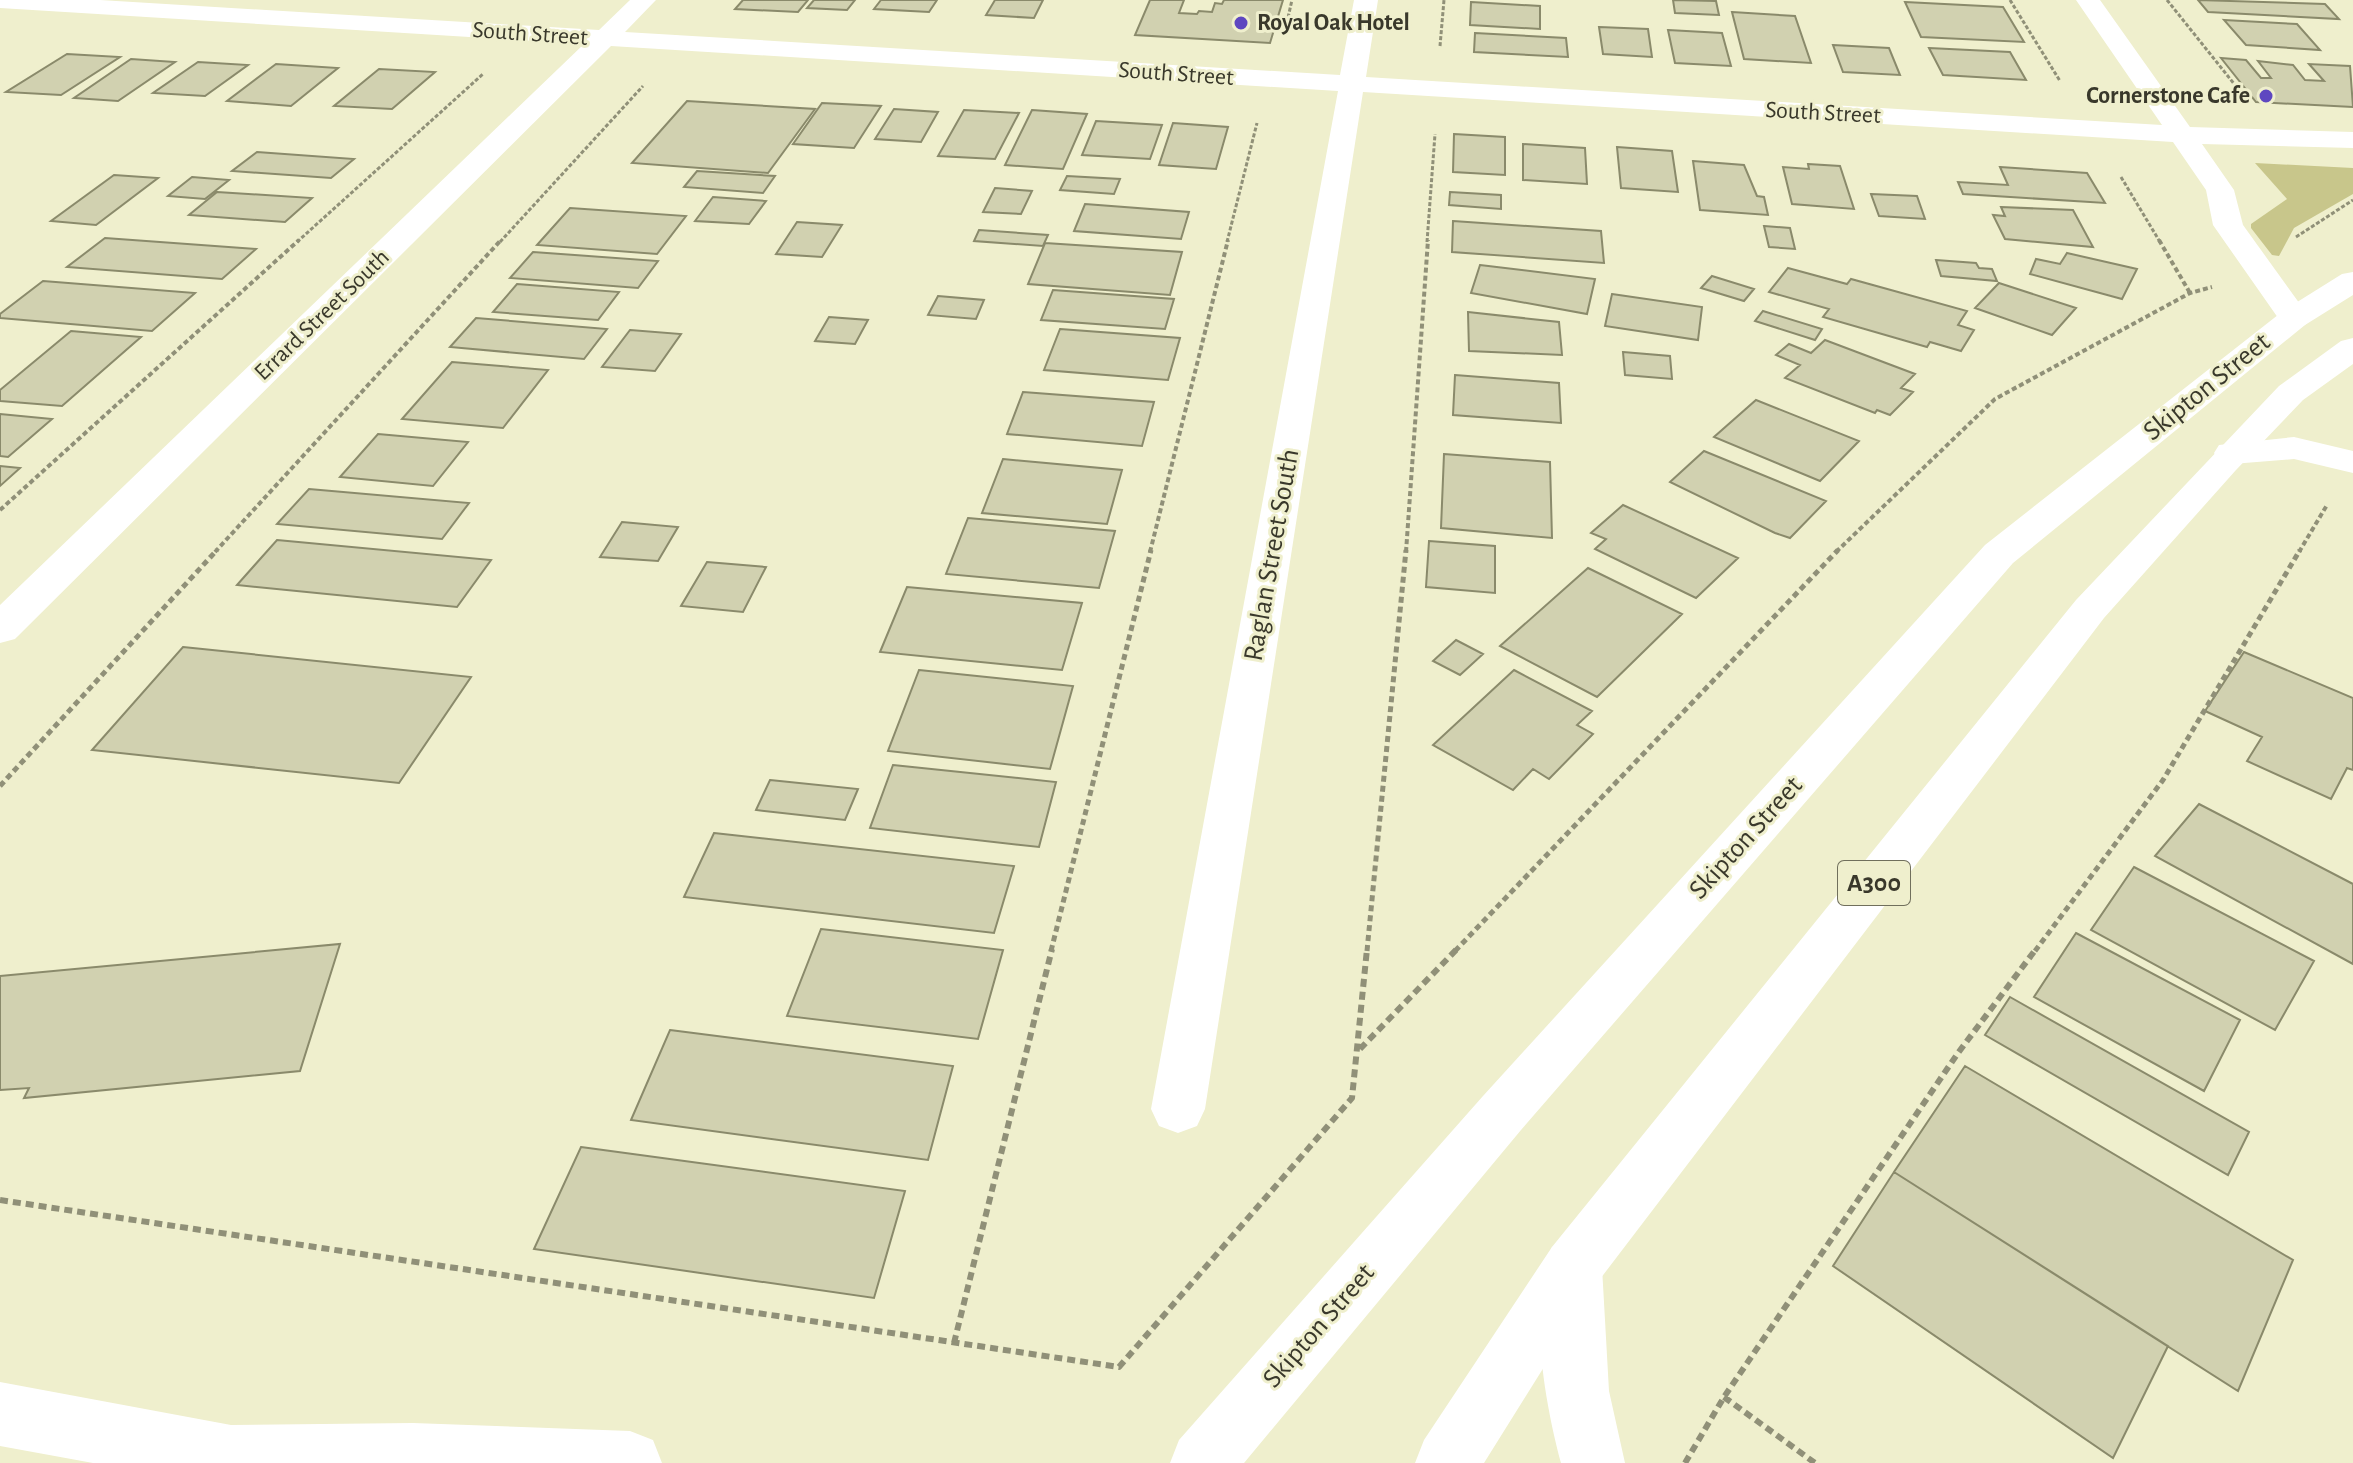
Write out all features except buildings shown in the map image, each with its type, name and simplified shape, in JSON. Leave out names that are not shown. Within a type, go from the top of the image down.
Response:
[{"type":"main road","name":"Errard Street South","points":[[0,629],[644,0]]},
{"type":"main road","name":"Raglan Street South","points":[[1178,1109],[1366,0]]},
{"type":"main road","points":[[2088,0],[2223,196],[2226,219],[2294,318]]},
{"type":"main road","name":"South Street","points":[[0,1],[2182,135],[2353,140]]},
{"type":"main road","name":"Skipton Street","points":[[1202,1463],[1502,1113],[1999,554],[2294,318],[2353,281]]},
{"type":"main road","name":"Skipton Street","points":[[1447,1463],[1573,1267],[2090,609],[2291,393],[2353,348]]},
{"type":"main road","points":[[2232,453],[2294,448],[2353,462]]},
{"type":"main road","points":[[1573,1267],[1573,1357],[1585,1440],[1593,1463]]},
{"type":"main road","points":[[0,1414],[238,1460],[413,1455],[630,1463]]},
{"type":"path","points":[[1281,47],[1292,0]]},
{"type":"path","points":[[1440,56],[1444,0]]},
{"type":"path","points":[[2010,0],[2067,92]]},
{"type":"path","points":[[2167,0],[2240,92]]},
{"type":"path","points":[[0,510],[489,68]]},
{"type":"path","points":[[0,786],[651,77]]},
{"type":"path","points":[[954,1343],[1259,116]]},
{"type":"path","points":[[0,1200],[1119,1367],[1352,1098],[1360,1050],[1404,580],[1436,127]]},
{"type":"path","points":[[1360,1050],[1650,750],[1871,515],[1995,399],[2190,293],[2117,170]]},
{"type":"path","points":[[1685,1463],[1724,1397],[1958,1053],[2163,780],[2327,505],[2336,498]]},
{"type":"path","points":[[1724,1397],[1815,1463]]},
{"type":"shaded area","points":[[2255,163],[2353,168],[2353,194],[2294,228],[2279,256],[2272,255],[2251,224],[2287,199]]},
{"type":"place","name":"Royal Oak Hotel","points":[[1241,23]]},
{"type":"place","name":"Cornerstone Cafe","points":[[2266,96]]}]
